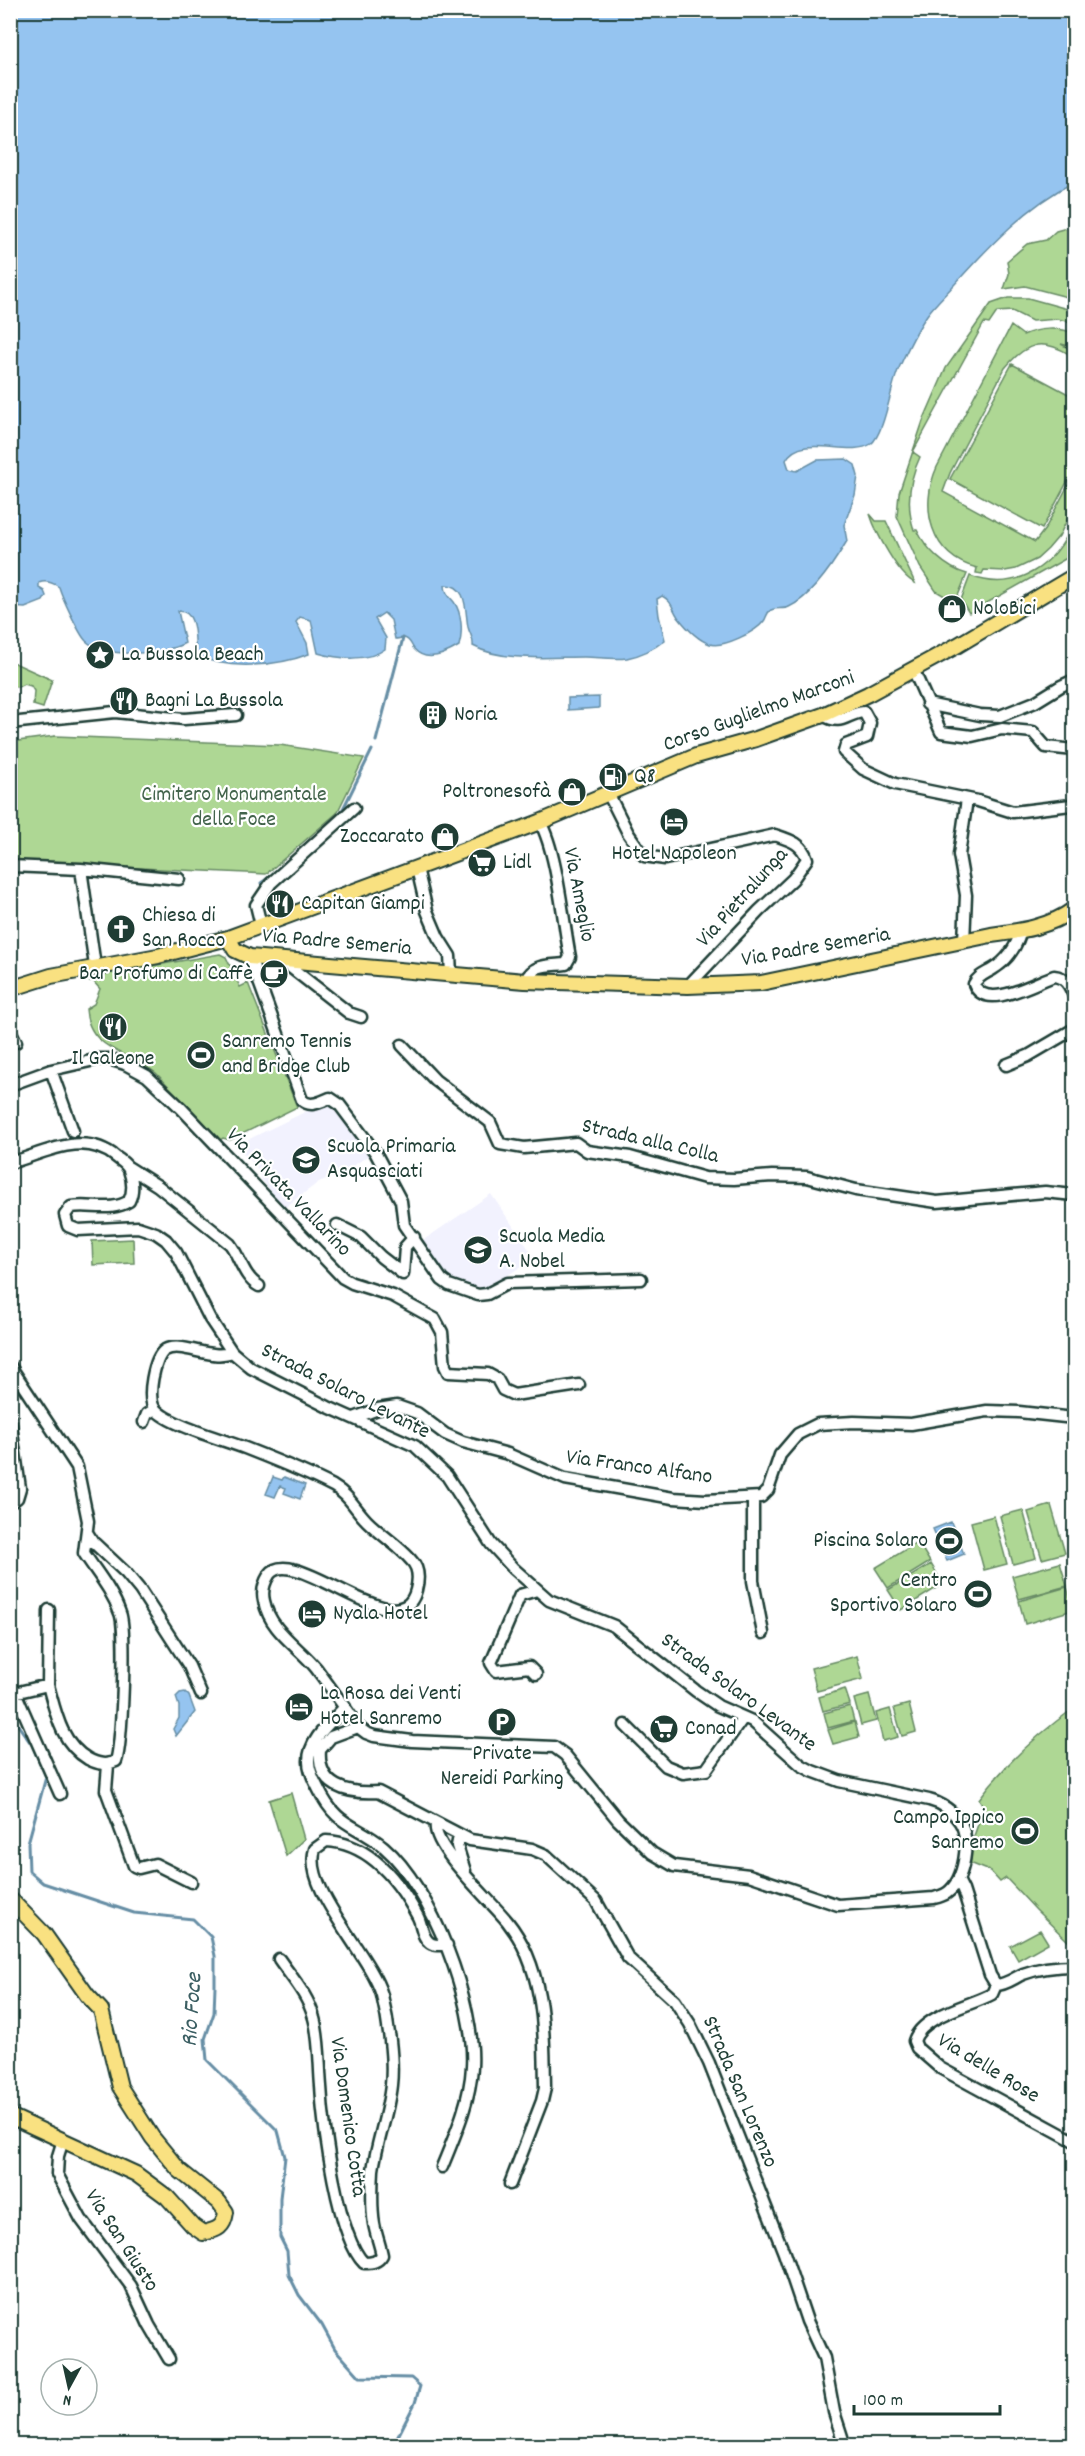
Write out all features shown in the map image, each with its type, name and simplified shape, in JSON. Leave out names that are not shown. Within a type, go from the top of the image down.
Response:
[{"type":"main road","name":"Corso Guglielmo Marconi","points":[[540,822],[609,795],[696,756],[756,739],[824,715],[914,669],[1074,576]]},
{"type":"main road","points":[[10,989],[51,976],[158,956],[228,938],[540,822]]},
{"type":"main road","name":"Via Padre Semeria","points":[[228,938],[235,950],[250,957],[525,981],[688,986],[761,983],[1047,925],[1074,909]]},
{"type":"main road","points":[[10,1899],[44,1934],[87,1995],[101,2010],[120,2087],[166,2156],[192,2182],[219,2202],[226,2212],[224,2222],[217,2230],[203,2233],[193,2226],[167,2197],[136,2174],[10,2116]]},
{"type":"street","points":[[914,669],[927,704],[941,732],[972,736],[1006,729],[1033,732],[1046,747],[1074,750]]},
{"type":"street","points":[[927,704],[980,715],[1000,716],[1035,702],[1074,680]]},
{"type":"street","points":[[10,723],[115,712],[184,719],[236,715]]},
{"type":"street","points":[[824,715],[832,720],[840,721],[860,712],[866,714],[870,723],[867,737],[844,747],[849,757],[863,769],[895,784],[967,799],[1012,812],[1071,805]]},
{"type":"street","name":"Via Pietralunga","points":[[609,795],[628,833],[644,856],[665,859],[775,835],[792,840],[804,850],[807,859],[793,879],[759,910],[688,986]]},
{"type":"street","points":[[964,942],[966,895],[959,855],[967,799]]},
{"type":"street","points":[[261,925],[256,905],[271,883],[354,808]]},
{"type":"street","name":"Via Ameglio","points":[[525,981],[529,972],[536,967],[566,964],[570,961],[546,834],[540,822]]},
{"type":"street","points":[[10,866],[179,879]]},
{"type":"street","name":"Via Padre Semeria","points":[[417,868],[427,911],[438,937],[450,956],[451,974]]},
{"type":"street","points":[[81,870],[95,966]]},
{"type":"street","points":[[1021,931],[1017,947],[994,968],[978,977],[974,984],[976,989],[985,996],[999,997],[1059,976],[1068,983],[1074,996]]},
{"type":"street","points":[[250,957],[302,1100],[311,1105],[330,1098],[339,1104],[375,1152],[401,1201],[404,1225],[442,1280],[468,1293],[487,1294],[508,1283],[641,1279]]},
{"type":"street","points":[[280,959],[349,1013],[361,1017]]},
{"type":"street","points":[[1006,1065],[1028,1056],[1074,1029]]},
{"type":"street","points":[[10,1030],[16,1042]]},
{"type":"street","name":"Strada alla Colla","points":[[402,1045],[435,1080],[490,1122],[500,1144],[507,1147],[524,1148],[576,1143],[587,1151],[630,1157],[705,1178],[795,1176],[856,1190],[938,1202],[1045,1192],[1074,1195]]},
{"type":"street","name":"Via Privata Vallarino","points":[[10,1085],[51,1070],[109,1059],[147,1076],[181,1108],[336,1272],[352,1283],[393,1296],[438,1322],[442,1332],[445,1369],[448,1372],[488,1374],[497,1379],[503,1390],[514,1395],[579,1385]]},
{"type":"street","points":[[51,1070],[73,1131]]},
{"type":"street","points":[[10,1163],[66,1144],[108,1150],[158,1186],[230,1244],[238,1255],[248,1278],[259,1286]]},
{"type":"street","name":"Strada Solaro Levante","points":[[128,1166],[133,1187],[129,1202],[122,1206],[111,1207],[84,1205],[71,1207],[65,1215],[68,1226],[78,1230],[138,1227],[156,1233],[166,1240],[176,1252],[210,1318],[232,1352],[251,1368],[328,1407],[406,1441],[430,1458],[447,1476],[491,1544],[537,1590],[556,1604],[601,1619],[614,1626],[696,1691],[718,1706],[752,1721],[801,1765],[812,1771],[839,1781],[929,1800],[949,1810],[961,1823],[965,1842],[965,1853],[958,1880]]},
{"type":"street","points":[[338,1225],[361,1237],[403,1274],[405,1247],[414,1237]]},
{"type":"street","name":"Strada Solaro Levante","points":[[155,1409],[151,1398],[153,1380],[156,1363],[163,1352],[175,1348],[220,1355],[232,1352]]},
{"type":"street","points":[[10,1366],[77,1467],[84,1492],[88,1534],[84,1553],[111,1590],[122,1616],[119,1746],[116,1761],[108,1765],[94,1762],[71,1747],[62,1730],[48,1685],[49,1610]]},
{"type":"street","name":"Via Franco Alfano","points":[[354,1418],[378,1409],[397,1406],[417,1413],[445,1434],[463,1442],[508,1455],[566,1479],[673,1498],[753,1499]]},
{"type":"street","points":[[144,1422],[147,1414],[155,1409],[168,1419],[252,1451],[335,1487],[352,1500],[373,1527],[413,1562],[417,1568],[416,1593],[406,1605],[394,1609],[380,1608],[329,1583],[290,1569],[279,1568],[266,1578],[263,1597],[270,1618],[278,1630],[315,1667],[358,1727],[366,1733],[394,1739],[554,1748],[566,1755],[618,1820],[652,1853],[662,1861],[684,1869],[748,1875],[838,1905],[934,1898],[948,1892],[958,1880],[990,1975],[996,1985],[1002,1985],[1024,1973],[1074,1966]]},
{"type":"street","points":[[762,1633],[753,1581],[753,1499],[761,1497],[768,1490],[780,1455],[798,1434],[818,1424],[854,1422],[911,1424],[987,1411],[1074,1418]]},
{"type":"street","points":[[10,1418],[14,1472],[20,1488],[17,1498],[10,1503]]},
{"type":"street","points":[[88,1534],[140,1590],[189,1666],[201,1694]]},
{"type":"street","points":[[536,1674],[529,1667],[496,1671],[491,1663],[520,1595],[537,1590]]},
{"type":"street","points":[[48,1685],[12,1693],[60,1794]]},
{"type":"street","points":[[345,1707],[313,1743],[309,1763],[312,1774],[324,1801],[335,1816],[384,1848],[413,1881],[447,1945],[458,1977],[469,2027],[473,2066],[467,2102],[442,2167]]},
{"type":"street","points":[[625,1725],[666,1766],[683,1773],[706,1770],[743,1718]]},
{"type":"street","name":"Strada San Lorenzo","points":[[358,1727],[331,1737],[320,1750],[321,1770],[330,1782],[348,1790],[362,1793],[378,1792],[396,1799],[459,1836],[482,1842],[532,1849],[546,1856],[596,1901],[628,1958],[675,2001],[690,2024],[709,2063],[784,2253],[807,2321],[824,2358],[834,2412],[845,2445]]},
{"type":"street","points":[[108,1765],[106,1790],[134,1866],[142,1868],[155,1864],[191,1882]]},
{"type":"street","points":[[436,1824],[435,1831],[444,1850],[509,1923],[523,1945],[534,1968],[540,1996],[545,2088],[543,2101],[510,2184]]},
{"type":"street","points":[[459,1836],[457,1846],[466,1874]]},
{"type":"street","name":"Via Domenico Cotta","points":[[279,1959],[308,2000],[315,2020],[323,2118],[338,2202],[357,2256],[364,2263],[371,2263],[380,2259],[382,2255],[374,2224],[373,2193],[374,2169],[391,2087],[392,2069],[386,2021],[381,1994],[373,1974],[357,1945],[330,1907],[321,1888],[313,1862],[315,1849],[326,1840],[368,1854],[394,1879],[412,1906],[427,1942],[433,1945],[447,1945]]},
{"type":"street","name":"Via delle Rose","points":[[996,1985],[992,1994],[939,2016],[921,2028],[914,2041],[917,2048],[940,2068],[1074,2141]]},
{"type":"street","name":"Via San Giusto","points":[[63,2140],[58,2156],[57,2174],[81,2219],[131,2286],[149,2325],[169,2359]]},
{"type":"shaded area","name":"Scuola Primaria Asquasciati","points":[[331,1105],[369,1155],[349,1169],[319,1182],[284,1208],[262,1180],[255,1165],[238,1148],[241,1143],[307,1111]]},
{"type":"shaded area","name":"Scuola Media A. Nobel","points":[[491,1194],[535,1258],[479,1291],[461,1287],[446,1278],[422,1241]]},
{"type":"green space","points":[[1074,226],[1074,296],[1067,297],[1025,286],[1004,289],[1009,274],[1007,261],[1027,244],[1046,240],[1056,231]]},
{"type":"green space","points":[[1008,298],[1028,298],[1071,310],[1074,314],[1074,323],[1058,319],[1032,321],[1012,311],[997,312],[989,324],[984,323],[913,452],[920,457],[913,475],[909,502],[914,530],[917,530],[937,557],[967,574],[957,598],[948,598],[936,591],[920,567],[897,516],[899,493],[923,421],[946,368],[991,304]]},
{"type":"green space","points":[[1011,326],[1023,335],[1048,329],[1074,333],[1074,347],[1061,344],[1072,350],[1069,354],[1050,346],[1027,348],[1005,368],[950,473],[943,492],[1035,542],[1045,529],[1074,474],[1074,506],[1059,536],[1037,559],[1016,569],[984,570],[982,574],[976,573],[977,568],[961,562],[948,553],[939,541],[929,513],[929,498],[937,467]]},
{"type":"green space","points":[[1012,364],[1074,397],[1074,469],[1042,529],[950,479]]},
{"type":"green space","points":[[870,514],[876,521],[886,521],[915,583],[908,579],[895,563],[882,542]]},
{"type":"green space","points":[[1074,522],[1074,554],[969,613],[961,600],[970,576],[988,581],[1004,581],[1033,572],[1057,551]]},
{"type":"green space","points":[[10,661],[52,680],[43,708],[33,705],[34,691],[31,686],[24,684],[18,687],[11,686]]},
{"type":"green space","name":"Cimitero Monumentale della Foce","points":[[55,736],[280,745],[364,758],[337,813],[266,874],[11,862],[11,742]]},
{"type":"green space","name":"Sanremo Tennis and Bridge Club","points":[[220,954],[226,957],[240,987],[248,983],[297,1107],[230,1140],[223,1138],[220,1140],[156,1073],[102,1042],[88,1023],[86,1009],[94,1004],[100,989],[93,981],[89,981],[89,977]]},
{"type":"green space","points":[[133,1239],[134,1263],[93,1265],[92,1241]]},
{"type":"green space","points":[[1051,1505],[1065,1553],[1042,1559],[1028,1512]]},
{"type":"green space","points":[[1023,1510],[1036,1558],[1013,1564],[1000,1516]]},
{"type":"green space","points":[[994,1516],[1007,1564],[984,1570],[971,1522]]},
{"type":"green space","points":[[918,1542],[930,1562],[888,1588],[875,1568]]},
{"type":"green space","points":[[1060,1563],[1067,1586],[1019,1599],[1012,1576]]},
{"type":"green space","points":[[931,1564],[943,1584],[901,1610],[888,1590]]},
{"type":"green space","points":[[1067,1587],[1073,1610],[1025,1624],[1019,1601]]},
{"type":"green space","points":[[857,1656],[863,1679],[817,1691],[811,1668]]},
{"type":"green space","points":[[845,1689],[850,1704],[823,1711],[819,1697]]},
{"type":"green space","points":[[869,1695],[876,1721],[861,1725],[854,1699]]},
{"type":"green space","points":[[909,1704],[916,1732],[902,1736],[894,1708]]},
{"type":"green space","points":[[850,1706],[854,1721],[828,1728],[824,1713]]},
{"type":"green space","name":"Campo Ippico Sanremo","points":[[1074,1708],[1074,1947],[1006,1878],[1000,1882],[990,1871],[970,1863],[973,1839],[984,1807],[979,1799],[1023,1750]]},
{"type":"green space","points":[[890,1709],[898,1737],[883,1741],[876,1713]]},
{"type":"green space","points":[[855,1722],[859,1737],[833,1744],[828,1730]]},
{"type":"green space","points":[[291,1793],[304,1839],[286,1856],[269,1800]]},
{"type":"green space","points":[[1040,1930],[1048,1943],[1018,1960],[1010,1946]]},
{"type":"water","points":[[10,11],[1074,11],[1074,182],[1025,214],[981,256],[930,311],[915,334],[899,368],[880,430],[871,444],[862,448],[814,446],[803,448],[793,452],[786,460],[789,469],[797,471],[817,460],[846,459],[855,465],[858,476],[855,495],[844,525],[847,541],[829,569],[806,595],[789,607],[771,610],[760,625],[739,638],[716,645],[705,642],[684,624],[670,602],[662,596],[657,599],[665,640],[652,649],[627,658],[616,659],[512,657],[473,646],[462,594],[458,589],[445,585],[459,612],[461,635],[459,646],[436,656],[424,656],[406,639],[395,639],[391,620],[384,613],[375,619],[386,638],[385,649],[362,658],[335,657],[318,653],[311,620],[300,617],[296,622],[307,643],[309,654],[268,664],[252,665],[208,660],[196,655],[192,621],[189,615],[178,611],[185,643],[149,652],[107,651],[86,641],[59,587],[54,584],[39,583],[39,588],[46,596],[43,601],[25,608],[11,607]]},
{"type":"water","points":[[599,697],[599,708],[568,710],[568,698]]},
{"type":"water","points":[[273,1477],[282,1480],[284,1477],[305,1485],[300,1499],[284,1493],[286,1488],[280,1486],[275,1497],[266,1494]]},
{"type":"water","name":"Piscina Solaro","points":[[951,1522],[964,1554],[947,1561],[933,1529]]},
{"type":"water","points":[[185,1692],[195,1712],[176,1736],[173,1729],[179,1718],[179,1706],[176,1697]]},
{"type":"waterway","points":[[376,741],[403,638]]},
{"type":"waterway","points":[[337,817],[372,750]]},
{"type":"waterway","points":[[261,883],[274,874]]},
{"type":"waterway","name":"Rio Foce","points":[[10,1714],[32,1745],[46,1777],[28,1843],[29,1871],[43,1883],[134,1913],[193,1919],[211,1937],[215,1956],[215,1986],[214,2013],[205,2039],[207,2060],[278,2131],[285,2157],[280,2198],[280,2237],[287,2251],[289,2275],[299,2295],[322,2325],[335,2349],[360,2377],[411,2378],[420,2386],[415,2403],[393,2446]]},
{"type":"place","name":"NoloBici","points":[[952,609]]},
{"type":"place","name":"La Bussola Beach","points":[[100,655]]},
{"type":"place","name":"Bagni La Bussola","points":[[124,701]]},
{"type":"place","name":"Noria","points":[[433,715]]},
{"type":"place","name":"Q8","points":[[613,777]]},
{"type":"place","name":"Poltronesofà","points":[[572,792]]},
{"type":"place","name":"Hotel Napoleon","points":[[674,822]]},
{"type":"place","name":"Zoccarato","points":[[445,837]]},
{"type":"place","name":"Lidl","points":[[482,863]]},
{"type":"place","name":"Capitan Giampi","points":[[280,904]]},
{"type":"place","name":"Chiesa di San Rocco","points":[[121,929]]},
{"type":"place","name":"Bar Profumo di Caffè","points":[[274,974]]},
{"type":"place","name":"Il Galeone","points":[[113,1027]]},
{"type":"place","name":"Sanremo Tennis and Bridge Club","points":[[201,1055]]},
{"type":"place","name":"Scuola Primaria Asquasciati","points":[[306,1160]]},
{"type":"place","name":"Scuola Media A. Nobel","points":[[478,1250]]},
{"type":"place","name":"Piscina Solaro","points":[[949,1541]]},
{"type":"place","name":"Centro Sportivo Solaro","points":[[978,1594]]},
{"type":"place","name":"Nyala Hotel","points":[[312,1614]]},
{"type":"place","name":"La Rosa dei Venti Hotel Sanremo","points":[[299,1707]]},
{"type":"place","name":"Private Nereidi Parking","points":[[502,1722]]},
{"type":"place","name":"Conad","points":[[664,1729]]},
{"type":"place","name":"Campo Ippico Sanremo","points":[[1025,1831]]}]
